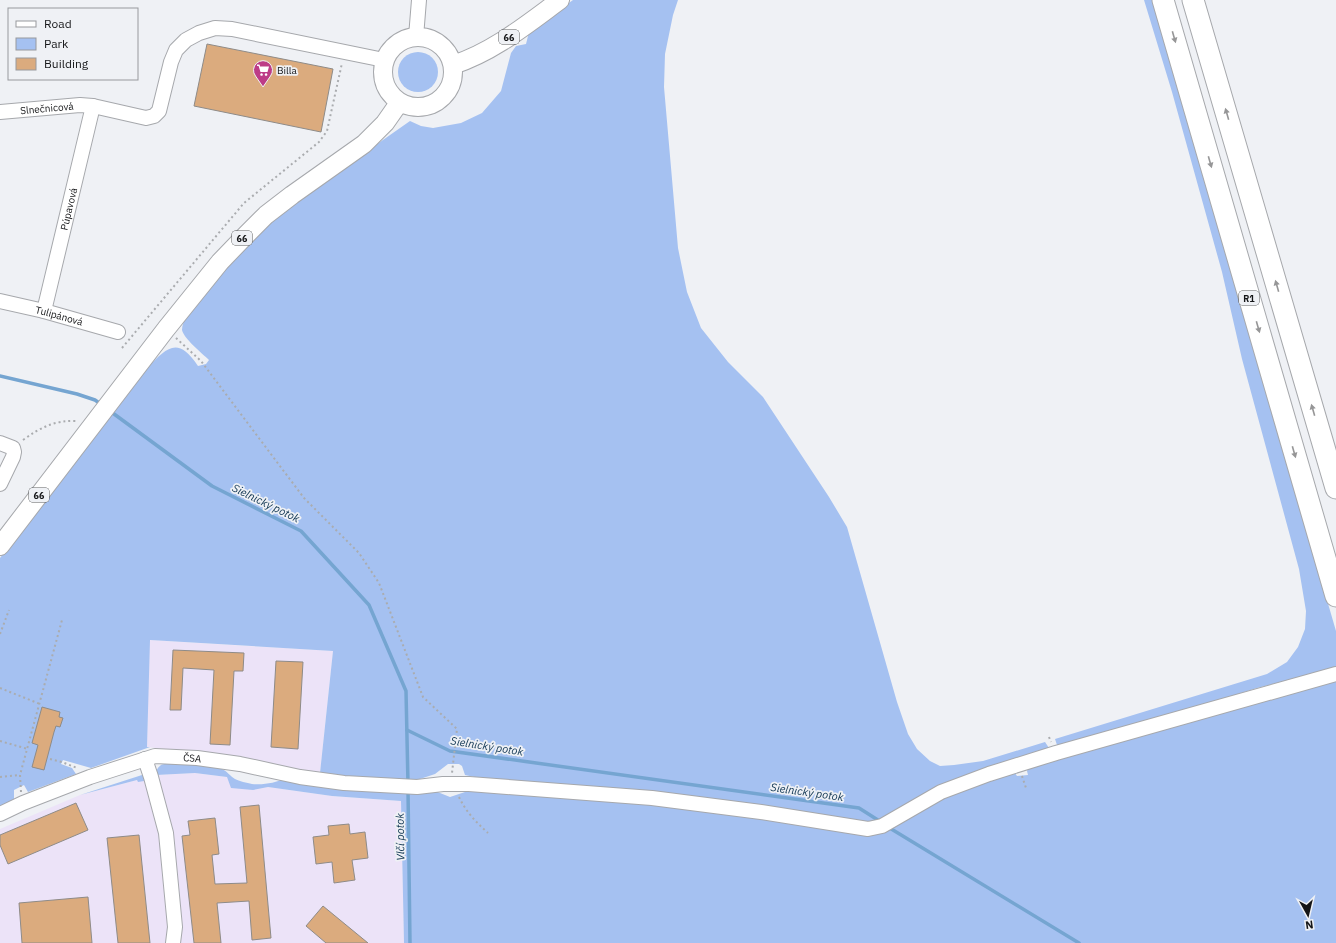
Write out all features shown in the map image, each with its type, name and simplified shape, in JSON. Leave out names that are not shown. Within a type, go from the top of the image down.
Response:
[{"type":"highway","name":"R1","points":[[1162,0],[1336,596]]},
{"type":"highway","points":[[1193,0],[1336,488]]},
{"type":"main road","name":"66","points":[[453,66],[472,59],[492,48],[560,0]]},
{"type":"main road","points":[[416,37],[431,39],[444,48],[453,66],[451,86],[446,94],[429,106],[419,108],[409,107],[399,103],[389,93],[383,81],[382,74],[384,60],[396,44],[402,40],[416,37]]},
{"type":"main road","name":"66","points":[[0,546],[166,329],[220,262],[266,215],[364,144],[386,122],[399,103]]},
{"type":"street","points":[[416,37],[419,0]]},
{"type":"street","name":"Slnečnicová","points":[[0,112],[80,105],[93,106],[146,118],[154,116],[159,111],[171,62],[176,50],[186,40],[199,33],[215,28],[232,29],[384,60]]},
{"type":"street","name":"Púpavová","points":[[44,311],[93,106]]},
{"type":"street","name":"Tulipánová","points":[[0,301],[44,311],[118,332]]},
{"type":"street","points":[[0,484],[14,452],[6,446]]},
{"type":"street","name":"ČSA","points":[[0,814],[23,803],[90,777],[155,756],[197,758],[240,764],[300,777],[344,783],[417,787],[455,784],[652,798],[868,828],[882,826],[895,820],[941,792],[989,774],[1056,753],[1330,675]]},
{"type":"street","points":[[145,759],[152,776],[166,833],[175,927],[173,943]]},
{"type":"path","points":[[122,348],[244,203],[319,142],[327,132],[345,52]]},
{"type":"path","points":[[166,329],[201,361],[304,498],[359,553],[379,583],[423,697],[457,729],[454,759]]},
{"type":"path","points":[[6,446],[49,425],[63,420],[94,423]]},
{"type":"path","points":[[0,634],[9,610]]},
{"type":"path","points":[[23,803],[20,787],[20,775],[62,620]]},
{"type":"path","points":[[0,688],[40,704]]},
{"type":"path","points":[[0,741],[28,749]]},
{"type":"path","points":[[50,759],[75,766],[90,777]]},
{"type":"path","points":[[0,777],[20,775]]},
{"type":"path","points":[[455,784],[464,806],[473,819],[488,833]]},
{"type":"shaded area","points":[[149,640],[333,651],[320,773],[237,757],[147,747]]},
{"type":"shaded area","points":[[195,773],[227,777],[253,790],[268,787],[332,796],[401,801],[404,943],[0,943],[0,829],[80,795],[137,780],[144,781],[144,778],[156,775]]},
{"type":"green space","points":[[573,0],[678,0],[673,15],[665,54],[664,87],[678,248],[687,292],[701,328],[728,362],[763,397],[847,527],[897,702],[908,734],[917,749],[930,761],[940,766],[983,761],[1045,742],[1049,748],[961,778],[922,795],[903,806],[890,817],[867,824],[484,779],[465,775],[462,766],[459,764],[448,764],[435,774],[417,780],[348,777],[320,773],[333,651],[150,640],[147,747],[150,747],[91,768],[63,760],[61,764],[72,768],[76,774],[28,792],[24,785],[14,790],[14,799],[0,807],[0,558],[146,369],[160,355],[172,348],[178,348],[184,350],[191,356],[198,366],[206,364],[209,360],[183,334],[182,328],[186,317],[235,258],[276,217],[313,189],[410,121],[421,126],[433,128],[461,123],[482,113],[501,91],[511,53],[516,46],[526,44],[529,32]]},
{"type":"green space","points":[[1144,0],[1152,0],[1336,631],[1336,668],[1257,688],[1147,723],[1062,746],[1057,745],[1055,739],[1267,674],[1287,662],[1298,647],[1305,629],[1306,611],[1299,569],[1242,359],[1222,272],[1172,92]]},
{"type":"green space","points":[[414,52],[422,52],[429,55],[435,61],[438,72],[435,83],[429,89],[422,92],[414,92],[407,89],[401,83],[398,76],[398,68],[401,61],[407,55]]},
{"type":"green space","points":[[1336,679],[1336,943],[404,943],[401,801],[332,796],[268,787],[253,790],[231,788],[227,777],[195,773],[156,775],[157,770],[161,765],[173,763],[192,764],[222,769],[235,779],[252,784],[270,783],[285,778],[435,791],[450,797],[465,792],[488,790],[654,804],[866,834],[957,789],[1015,773],[1017,776],[1028,775],[1027,771],[1029,766]]},
{"type":"green space","points":[[142,775],[146,778],[144,778],[144,781],[138,782],[137,780],[80,795]]},
{"type":"building","points":[[207,44],[333,69],[321,132],[194,106]]},
{"type":"building","points":[[173,650],[244,653],[243,671],[234,671],[230,745],[210,744],[214,670],[183,668],[181,710],[170,710]]},
{"type":"building","points":[[276,661],[303,662],[298,749],[271,747]]},
{"type":"building","points":[[42,707],[60,712],[59,717],[63,718],[60,727],[56,726],[44,770],[32,767],[38,745],[32,743]]},
{"type":"building","points":[[76,803],[88,830],[8,864],[0,845],[0,835]]},
{"type":"building","points":[[259,805],[271,938],[252,940],[249,901],[217,903],[221,943],[194,943],[182,836],[190,835],[188,821],[215,818],[219,854],[212,855],[215,884],[247,883],[240,807]]},
{"type":"building","points":[[349,824],[350,834],[365,832],[368,858],[352,860],[355,880],[334,883],[332,862],[316,864],[313,837],[329,835],[328,826]]},
{"type":"building","points":[[139,835],[150,943],[118,943],[107,838]]},
{"type":"building","points":[[88,897],[92,943],[22,943],[19,903]]},
{"type":"building","points":[[323,906],[368,943],[326,943],[306,926]]},
{"type":"waterway","name":"Sielnický potok","points":[[0,376],[77,394],[95,400],[102,405]]},
{"type":"waterway","name":"Sielnický potok","points":[[110,411],[212,486],[301,531],[369,605],[406,691],[408,784]]},
{"type":"waterway","name":"Sielnický potok","points":[[407,730],[450,751],[859,808],[881,822]]},
{"type":"waterway","name":"Vlčí potok","points":[[408,790],[410,943]]},
{"type":"waterway","name":"Sielnický potok","points":[[888,827],[1079,943]]},
{"type":"place","name":"Billa","points":[[263,87]]}]
